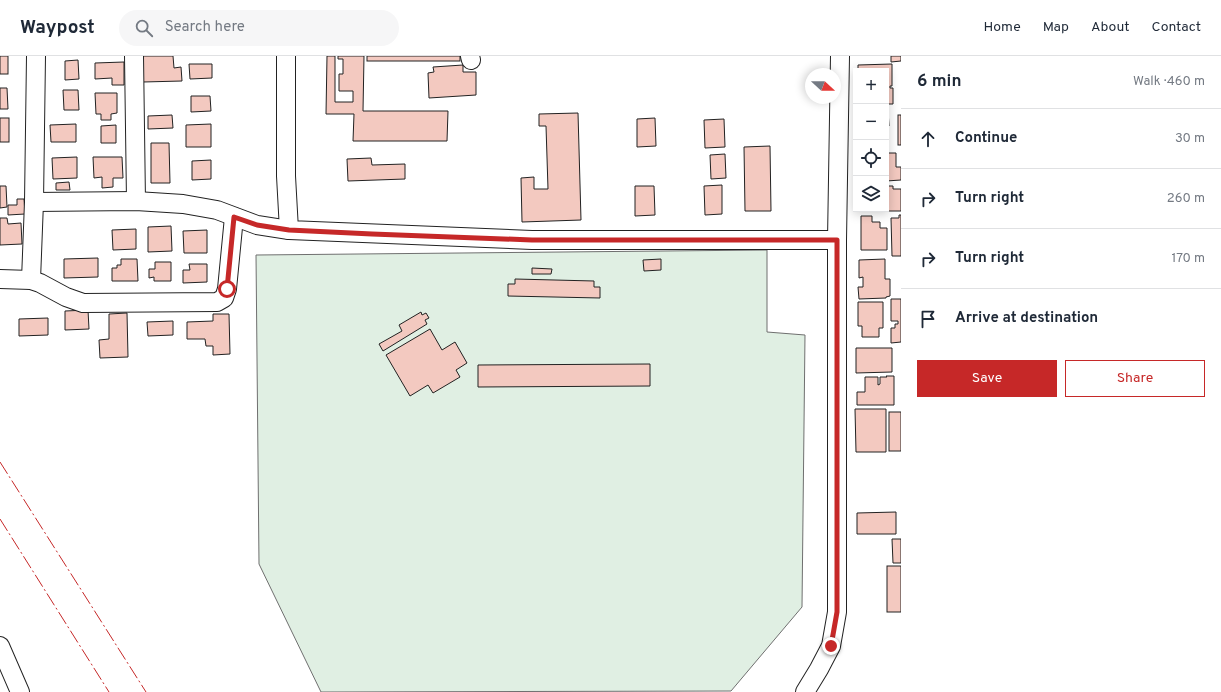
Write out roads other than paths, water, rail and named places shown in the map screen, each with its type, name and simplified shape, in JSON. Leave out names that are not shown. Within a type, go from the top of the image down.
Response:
[{"type":"street","points":[[31,280],[34,202],[36,56]]},
{"type":"street","points":[[134,56],[136,200]]},
{"type":"street","points":[[286,56],[286,176],[289,230]]},
{"type":"street","points":[[805,692],[831,646],[837,612],[837,240],[840,56]]},
{"type":"street","points":[[34,202],[136,200],[183,204],[217,210],[257,225],[289,230],[372,234],[532,240],[837,240]]},
{"type":"street","points":[[0,279],[31,280],[83,304],[217,302],[224,298],[227,289],[234,217]]},
{"type":"street","points":[[0,646],[20,692]]}]
